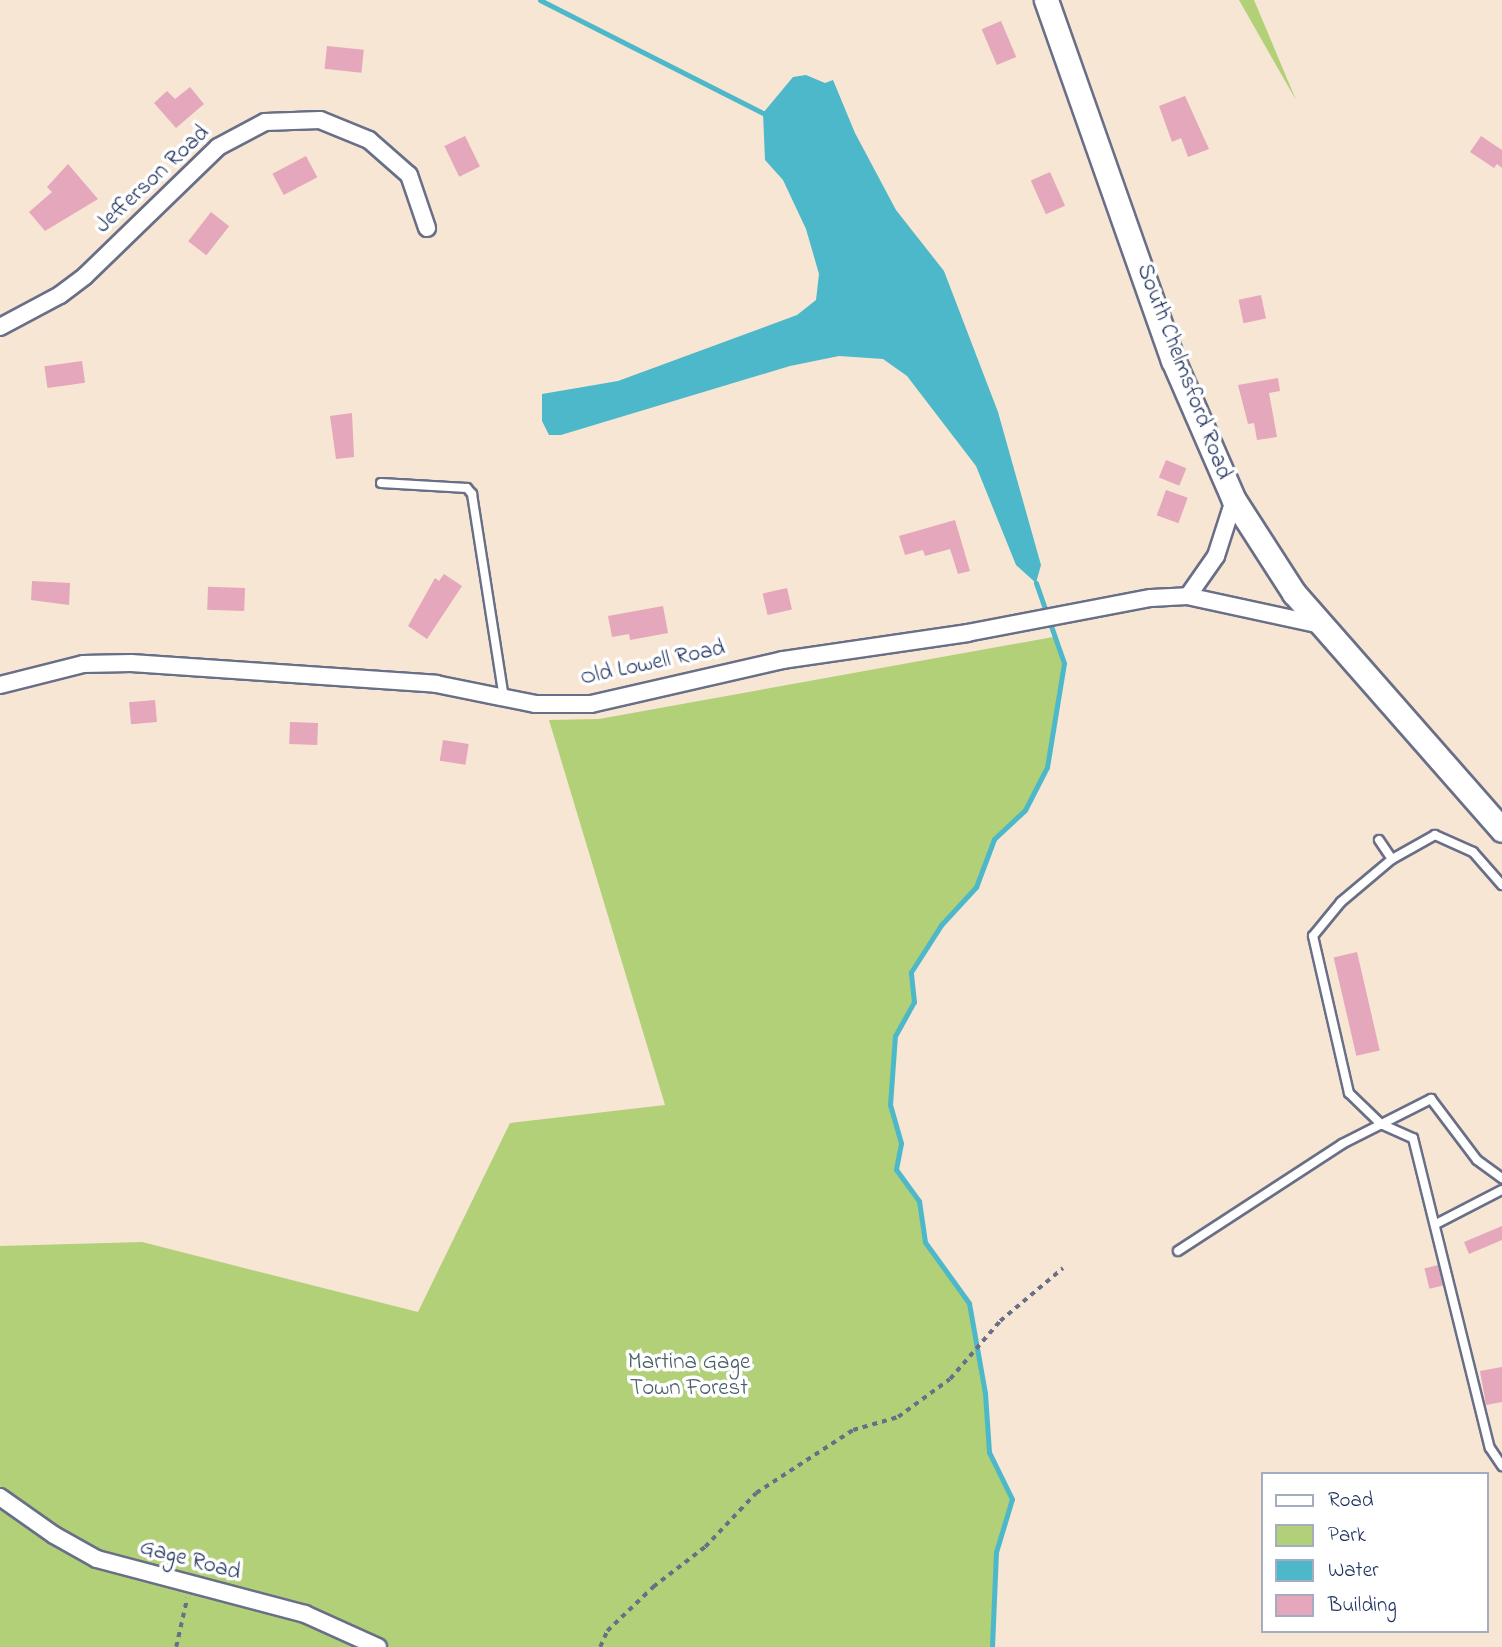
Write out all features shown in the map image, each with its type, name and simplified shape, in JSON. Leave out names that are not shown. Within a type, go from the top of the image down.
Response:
[{"type":"main road","name":"South Chelmsford Road","points":[[1046,0],[1173,359],[1234,500],[1269,560],[1321,625],[1502,830]]},
{"type":"street","name":"Jefferson Road","points":[[0,327],[51,300],[85,276],[218,147],[265,122],[320,120],[369,140],[409,175],[427,228]]},
{"type":"street","points":[[1188,596],[1216,556],[1234,500]]},
{"type":"street","name":"Old Lowell Road","points":[[0,685],[83,664],[131,663],[436,684],[504,699],[591,704],[783,660],[967,633],[1098,605],[1188,596],[1321,625]]},
{"type":"street","name":"Gage Road","points":[[0,1497],[97,1559],[190,1586],[305,1614],[379,1647]]},
{"type":"lane","points":[[381,484],[467,488],[472,494],[504,699]]},
{"type":"lane","points":[[1502,885],[1473,852],[1435,835],[1392,859],[1341,902],[1313,936],[1349,1093],[1381,1124],[1413,1138],[1490,1448],[1502,1466]]},
{"type":"lane","points":[[1379,840],[1392,859]]},
{"type":"lane","points":[[1178,1251],[1342,1144],[1431,1099],[1477,1160],[1502,1178]]},
{"type":"lane","points":[[1436,1224],[1502,1190]]},
{"type":"path","points":[[600,1647],[607,1631],[653,1587],[705,1547],[756,1493],[853,1430],[898,1417],[950,1379],[1000,1321],[1063,1268]]},
{"type":"path","points":[[176,1647],[190,1586]]},
{"type":"green space","points":[[1239,0],[1254,0],[1296,100]]},
{"type":"green space","name":"Martina Gage Town Forest","points":[[1053,637],[1064,663],[1047,767],[1025,810],[994,839],[976,887],[941,925],[911,972],[914,1002],[895,1037],[890,1105],[901,1143],[896,1169],[919,1201],[925,1242],[969,1303],[985,1393],[989,1452],[1012,1499],[996,1552],[992,1647],[0,1647],[0,1246],[142,1242],[418,1312],[510,1123],[665,1105],[549,720],[599,719]]},
{"type":"water","points":[[806,75],[825,83],[833,80],[855,133],[896,210],[944,271],[998,412],[1041,565],[1036,583],[1016,565],[976,466],[907,376],[883,359],[839,356],[790,366],[561,435],[549,435],[542,421],[542,394],[618,381],[797,315],[816,300],[819,274],[806,229],[783,180],[765,160],[763,113],[793,77]]},
{"type":"building","points":[[1001,21],[1016,57],[997,65],[982,29]]},
{"type":"building","points":[[327,46],[364,50],[361,73],[325,69]]},
{"type":"building","points":[[190,87],[204,104],[176,128],[154,103],[167,91],[175,99]]},
{"type":"building","points":[[1185,96],[1209,149],[1188,157],[1181,138],[1172,142],[1159,106]]},
{"type":"building","points":[[465,136],[480,167],[459,177],[444,146]]},
{"type":"building","points":[[1481,136],[1502,150],[1502,168],[1497,164],[1494,168],[1470,152]]},
{"type":"building","points":[[306,156],[317,177],[284,195],[272,174]]},
{"type":"building","points":[[68,164],[98,199],[45,231],[29,212],[52,192],[47,187]]},
{"type":"building","points":[[1050,172],[1065,206],[1046,214],[1031,181]]},
{"type":"building","points":[[211,212],[229,226],[206,255],[188,241]]},
{"type":"building","points":[[1261,295],[1266,318],[1243,323],[1239,300]]},
{"type":"building","points":[[82,361],[85,383],[47,388],[44,366]]},
{"type":"building","points":[[1278,378],[1280,391],[1269,393],[1277,437],[1257,440],[1254,423],[1248,424],[1238,385]]},
{"type":"building","points":[[352,413],[354,457],[336,459],[330,416]]},
{"type":"building","points":[[1166,460],[1186,468],[1179,486],[1159,478]]},
{"type":"building","points":[[1166,490],[1188,498],[1178,523],[1157,515]]},
{"type":"building","points":[[955,520],[970,571],[958,574],[950,549],[925,556],[923,550],[905,555],[899,536]]},
{"type":"building","points":[[444,574],[462,586],[427,639],[408,626],[435,578],[439,581]]},
{"type":"building","points":[[32,581],[70,583],[69,605],[31,600]]},
{"type":"building","points":[[208,587],[245,588],[244,611],[207,610]]},
{"type":"building","points":[[787,588],[792,609],[768,615],[763,594]]},
{"type":"building","points":[[663,606],[668,633],[630,640],[629,634],[612,637],[608,616]]},
{"type":"building","points":[[155,700],[157,722],[131,724],[129,702]]},
{"type":"building","points":[[290,722],[318,723],[317,745],[289,744]]},
{"type":"building","points":[[443,740],[469,744],[465,765],[440,761]]},
{"type":"building","points":[[1357,952],[1380,1050],[1356,1056],[1334,957]]},
{"type":"building","points":[[1502,1226],[1502,1240],[1469,1254],[1464,1242]]},
{"type":"building","points":[[1438,1265],[1443,1285],[1429,1289],[1424,1268]]},
{"type":"building","points":[[1502,1367],[1502,1402],[1486,1405],[1480,1371]]},
{"type":"waterway","points":[[540,0],[763,113]]},
{"type":"waterway","points":[[992,1647],[996,1552],[1012,1499],[989,1452],[985,1393],[969,1303],[925,1242],[919,1201],[896,1169],[901,1143],[890,1105],[895,1036],[914,1002],[911,972],[941,925],[976,887],[994,839],[1025,810],[1047,767],[1064,663],[1036,583]]}]
